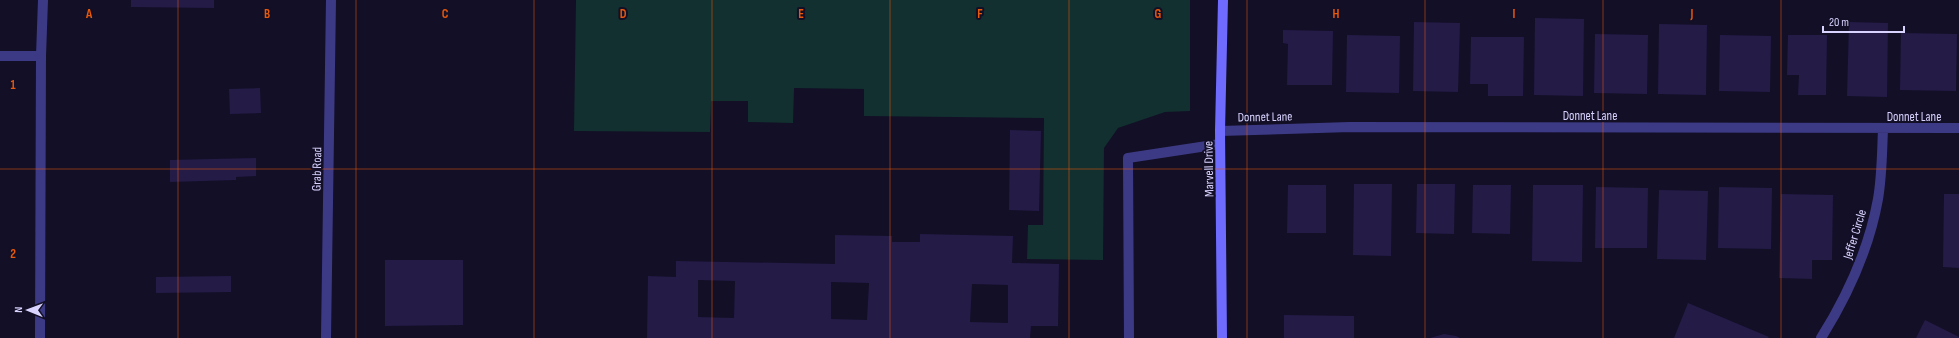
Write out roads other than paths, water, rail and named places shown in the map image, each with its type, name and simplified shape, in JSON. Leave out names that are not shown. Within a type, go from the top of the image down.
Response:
[{"type":"street","points":[[40,338],[41,56],[43,0]]},
{"type":"street","name":"Grab Road","points":[[326,338],[331,0]]},
{"type":"street","name":"Marvell Drive","points":[[1222,0],[1220,130],[1222,338]]},
{"type":"street","points":[[0,56],[41,56]]},
{"type":"street","name":"Donnet Lane","points":[[1220,130],[1350,127],[1959,128]]},
{"type":"street","name":"Jeffer Circle","points":[[1821,338],[1833,319],[1854,278],[1870,237],[1878,198],[1883,129]]},
{"type":"street","points":[[1129,338],[1128,158],[1220,144]]}]
